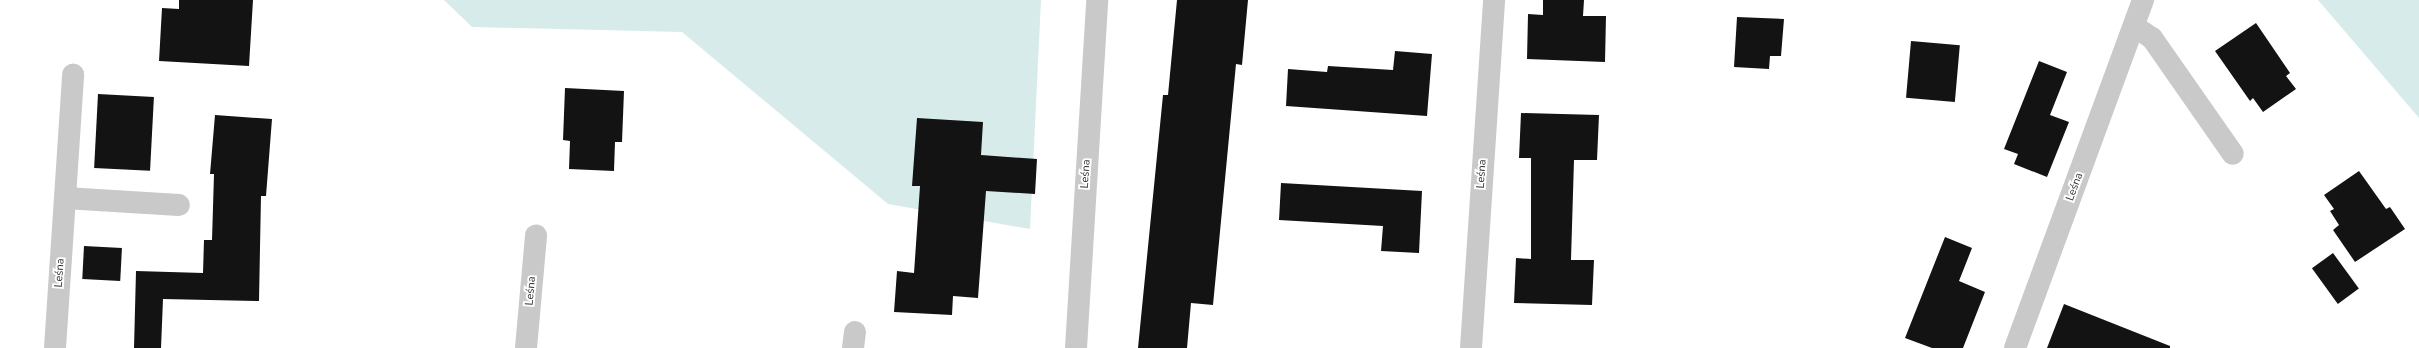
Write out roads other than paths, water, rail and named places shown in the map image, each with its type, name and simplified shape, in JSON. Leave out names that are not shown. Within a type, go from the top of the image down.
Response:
[{"type":"street","name":"Leśna","points":[[1076,348],[1097,0]]},
{"type":"street","name":"Leśna","points":[[1471,348],[1494,0]]},
{"type":"street","name":"Leśna","points":[[2015,348],[2143,0]]},
{"type":"street","points":[[2134,26],[2152,38],[2233,154]]},
{"type":"street","name":"Leśna","points":[[55,348],[73,75]]},
{"type":"street","points":[[65,198],[178,206]]},
{"type":"street","name":"Leśna","points":[[526,348],[536,235]]}]
